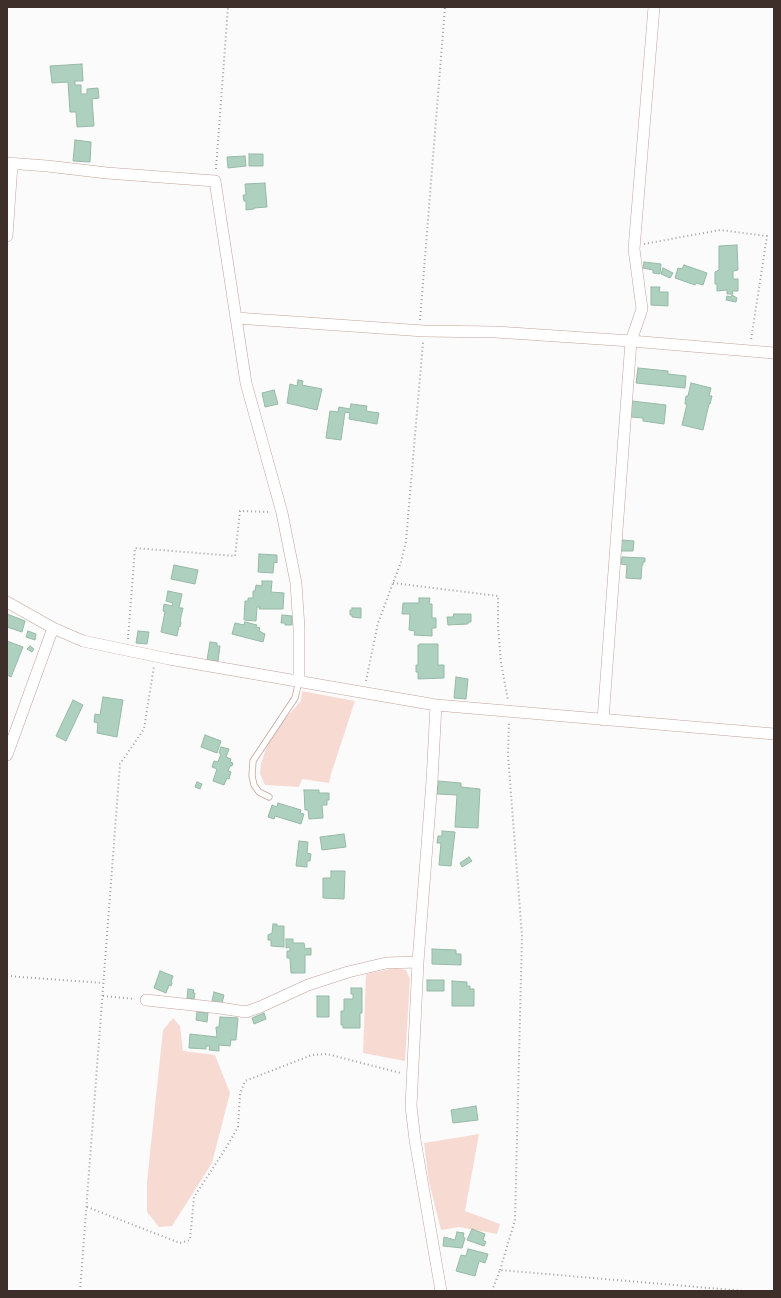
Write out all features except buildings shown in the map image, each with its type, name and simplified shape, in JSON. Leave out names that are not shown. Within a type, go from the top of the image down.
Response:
[{"type":"street","points":[[602,720],[631,342],[642,309],[634,246],[654,7]]},
{"type":"street","points":[[7,236],[9,163],[107,173],[215,181],[246,383],[282,513],[296,583],[299,628],[299,681]]},
{"type":"street","points":[[236,318],[422,331],[496,332],[774,353]]},
{"type":"street","points":[[7,602],[53,628],[83,641],[156,656],[436,705],[774,734]]},
{"type":"street","points":[[7,755],[53,628]]},
{"type":"street","points":[[436,705],[432,781],[418,962],[411,1106],[415,1140],[441,1291]]},
{"type":"street","points":[[146,1000],[246,1012],[260,1007],[308,984],[348,972],[386,963],[418,962]]},
{"type":"lane","points":[[269,796],[259,792],[254,785],[252,776],[253,761],[294,698],[299,681]]},
{"type":"path","points":[[215,181],[228,7]]},
{"type":"path","points":[[364,692],[378,623],[401,562],[406,541],[445,7]]},
{"type":"path","points":[[634,246],[720,230],[767,236],[749,351]]},
{"type":"path","points":[[128,650],[135,548],[235,556],[240,511],[282,513]]},
{"type":"path","points":[[393,583],[498,596],[498,626],[501,663],[510,712],[508,755],[522,936],[515,1220],[492,1291]]},
{"type":"path","points":[[80,1291],[120,764],[144,729],[156,656]]},
{"type":"path","points":[[7,976],[103,983]]},
{"type":"path","points":[[103,996],[146,1000]]},
{"type":"path","points":[[87,1207],[180,1243],[190,1240],[194,1197],[226,1148],[238,1126],[240,1094],[245,1081],[312,1055],[327,1054],[412,1075]]},
{"type":"path","points":[[500,1270],[744,1291]]},
{"type":"shaded area","points":[[302,691],[355,701],[329,783],[302,779],[299,787],[265,785],[260,774],[261,763],[267,746],[283,721],[301,701]]},
{"type":"shaded area","points":[[395,968],[406,970],[410,979],[405,1061],[363,1053],[366,974]]},
{"type":"shaded area","points":[[173,1018],[180,1026],[183,1051],[215,1055],[230,1093],[212,1163],[172,1226],[159,1227],[147,1212],[147,1182],[163,1030]]},
{"type":"shaded area","points":[[479,1134],[465,1211],[500,1224],[497,1234],[459,1227],[441,1230],[429,1182],[424,1143]]}]
